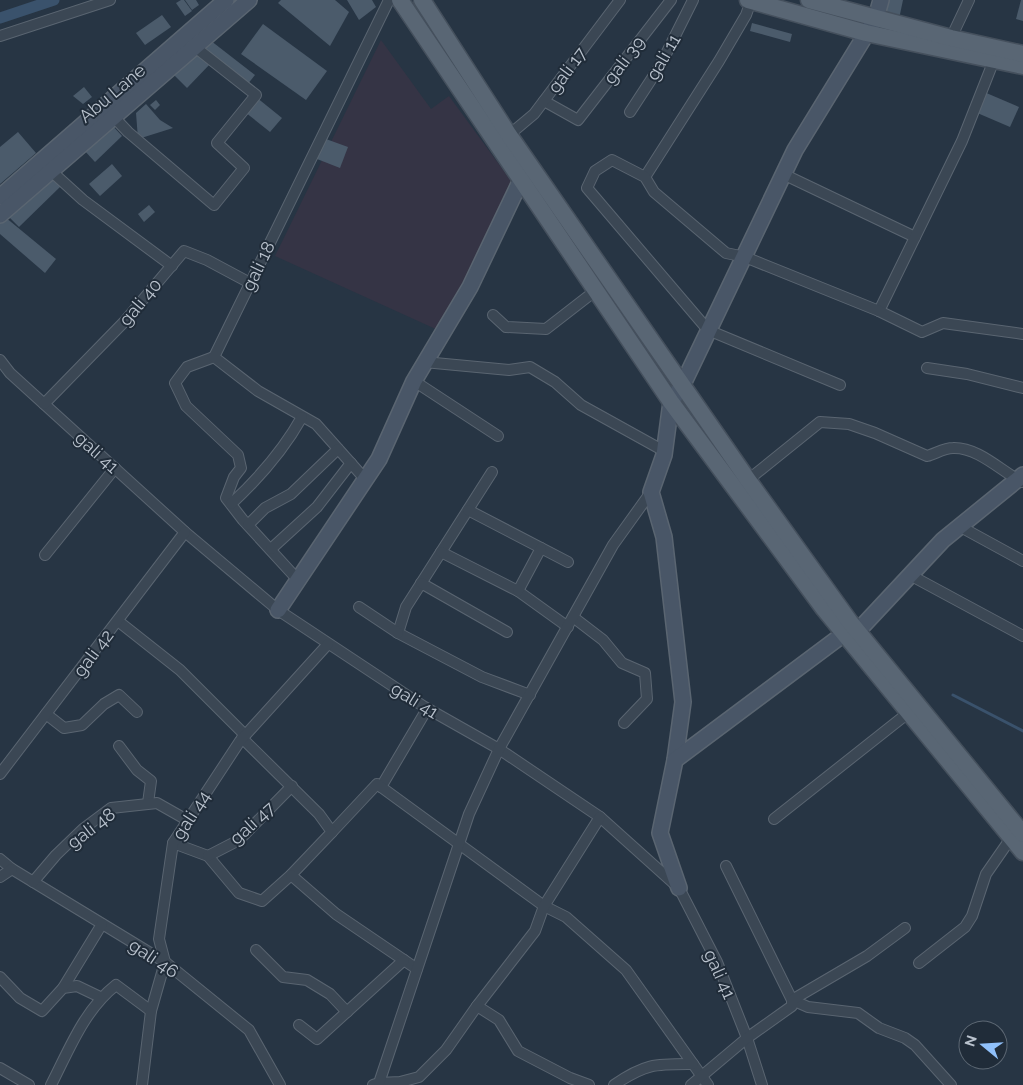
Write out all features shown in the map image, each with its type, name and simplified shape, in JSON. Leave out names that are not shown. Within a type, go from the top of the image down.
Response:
[{"type":"main road","points":[[400,0],[671,402],[824,609],[851,633],[1017,836],[1023,852]]},
{"type":"main road","points":[[422,0],[509,135],[683,384],[851,633],[908,713],[1017,836]]},
{"type":"main road","points":[[749,0],[866,33],[996,54],[1023,54]]},
{"type":"main road","points":[[809,0],[951,38],[1023,66]]},
{"type":"street","points":[[0,36],[110,0]]},
{"type":"street","name":"Abu Lane","points":[[0,197],[109,111],[195,47],[249,0]]},
{"type":"street","name":"gali 18","points":[[214,357],[389,0]]},
{"type":"street","name":"gali 17","points":[[509,135],[534,114],[620,0]]},
{"type":"street","name":"gali 39","points":[[544,101],[578,120],[671,0]]},
{"type":"street","name":"gali 11","points":[[630,112],[660,66],[693,0]]},
{"type":"street","points":[[645,177],[719,62],[746,15],[749,0]]},
{"type":"street","points":[[600,817],[544,906],[535,932],[476,1006],[446,1050],[419,1077],[400,1082],[376,1084],[469,814],[499,749],[613,545],[651,492],[664,451],[671,402],[683,384],[795,150],[876,18],[881,0]]},
{"type":"street","points":[[951,38],[969,0]]},
{"type":"street","name":"Abu Lane","points":[[0,215],[50,170],[225,1]]},
{"type":"street","points":[[109,111],[214,204],[244,168],[217,143],[256,94],[195,47]]},
{"type":"street","points":[[880,311],[962,141],[996,54]]},
{"type":"street","points":[[840,385],[708,330],[587,188],[595,171],[612,160],[645,177],[654,192],[726,253],[745,257],[880,311],[922,332],[944,323],[1023,334]]},
{"type":"street","points":[[50,170],[83,200],[172,266]]},
{"type":"street","points":[[783,174],[915,237]]},
{"type":"street","points":[[278,610],[379,459],[414,380],[470,287],[521,180]]},
{"type":"street","name":"gali 40","points":[[44,404],[124,322],[184,252],[207,260],[250,283]]},
{"type":"street","points":[[493,315],[506,327],[546,329],[596,291]]},
{"type":"street","points":[[298,580],[226,498],[234,477],[241,468],[238,455],[186,406],[175,383],[187,367],[214,357],[258,391],[316,424],[366,479]]},
{"type":"street","name":"gali 41","points":[[0,360],[10,373],[185,532],[278,610],[428,709],[499,749],[600,817],[679,888],[717,962],[747,1038],[762,1085]]},
{"type":"street","points":[[424,362],[509,370],[530,367],[555,382],[581,405],[664,451]]},
{"type":"street","points":[[927,368],[967,374],[1023,388]]},
{"type":"street","points":[[414,380],[498,436]]},
{"type":"street","points":[[231,504],[249,488],[280,449],[302,417]]},
{"type":"street","points":[[675,760],[851,633],[959,526],[1021,479],[968,451],[953,447],[927,456],[875,433],[849,424],[820,422],[748,480]]},
{"type":"street","points":[[248,525],[265,508],[291,494],[338,448]]},
{"type":"street","points":[[270,549],[317,507],[351,463]]},
{"type":"street","points":[[45,555],[115,468]]},
{"type":"street","points":[[398,633],[406,607],[492,472]]},
{"type":"street","points":[[651,492],[664,537],[683,702],[675,760],[660,833],[679,888]]},
{"type":"street","points":[[468,510],[568,562]]},
{"type":"street","points":[[959,526],[1023,561]]},
{"type":"street","name":"gali 42","points":[[0,774],[185,532]]},
{"type":"street","points":[[518,591],[541,548]]},
{"type":"street","points":[[441,552],[518,591],[603,640],[622,663],[645,673],[647,699],[624,723]]},
{"type":"street","points":[[910,575],[1023,636]]},
{"type":"street","points":[[421,584],[507,632]]},
{"type":"street","points":[[359,607],[398,633],[482,677],[530,695]]},
{"type":"street","points":[[118,620],[180,670],[319,814],[332,832]]},
{"type":"street","name":"gali 44","points":[[142,1085],[151,1010],[165,962],[160,939],[172,843],[244,737],[328,644]]},
{"type":"street","points":[[46,714],[64,728],[82,725],[104,704],[119,695],[137,712]]},
{"type":"street","points":[[381,787],[428,709]]},
{"type":"street","points":[[774,819],[908,713]]},
{"type":"street","points":[[119,746],[137,770],[151,780],[148,804]]},
{"type":"street","points":[[172,843],[208,856],[239,893],[262,901],[292,876],[377,784],[544,906],[566,917],[626,970],[704,1081]]},
{"type":"street","name":"gali 47","points":[[208,856],[239,840],[292,786]]},
{"type":"street","name":"gali 48","points":[[33,882],[70,842],[111,808],[157,803],[187,820]]},
{"type":"street","points":[[919,963],[965,927],[972,916],[986,874],[1017,836]]},
{"type":"street","name":"gali 46","points":[[0,859],[12,869],[165,962],[250,1030],[280,1085]]},
{"type":"street","points":[[691,1085],[704,1081],[747,1038],[792,1006],[792,1000],[726,866]]},
{"type":"street","points":[[0,877],[12,869]]},
{"type":"street","points":[[292,876],[336,914],[417,969]]},
{"type":"street","points":[[0,978],[20,998],[42,1011],[63,988],[102,924]]},
{"type":"street","points":[[792,1000],[867,956],[905,928]]},
{"type":"street","points":[[256,950],[283,976],[307,980],[330,994],[347,1012]]},
{"type":"street","points":[[299,1025],[317,1039],[404,960]]},
{"type":"street","points":[[51,1085],[87,1016],[100,997],[116,985],[151,1010]]},
{"type":"street","points":[[63,988],[77,986],[100,997]]},
{"type":"street","points":[[792,1000],[808,1007],[858,1013],[879,1028],[905,1038],[915,1046],[951,1085]]},
{"type":"street","points":[[476,1006],[499,1020],[518,1050],[570,1078],[589,1085]]},
{"type":"street","points":[[614,1085],[629,1075],[654,1064],[693,1064]]},
{"type":"street","points":[[0,1068],[29,1085]]},
{"type":"shaded area","points":[[381,40],[431,109],[449,96],[520,193],[440,331],[275,256]]},
{"type":"building","points":[[184,0],[192,11],[185,16],[176,3]]},
{"type":"building","points":[[185,0],[196,0],[199,5],[192,10]]},
{"type":"building","points":[[281,0],[335,0],[349,12],[330,46],[278,3]]},
{"type":"building","points":[[347,0],[372,0],[376,7],[359,20]]},
{"type":"building","points":[[886,0],[903,0],[899,19],[883,15]]},
{"type":"building","points":[[1021,0],[1023,0],[1023,21],[1016,19]]},
{"type":"building","points":[[162,15],[171,27],[145,45],[136,33]]},
{"type":"building","points":[[752,23],[792,34],[790,42],[750,31]]},
{"type":"building","points":[[263,24],[327,71],[306,100],[241,54]]},
{"type":"building","points":[[206,37],[255,75],[247,85],[201,44]]},
{"type":"building","points":[[194,49],[211,63],[187,88],[170,71]]},
{"type":"building","points":[[84,87],[92,97],[83,104],[73,96]]},
{"type":"building","points":[[984,92],[1019,107],[1010,127],[975,112]]},
{"type":"building","points":[[256,97],[282,118],[270,132],[245,112]]},
{"type":"building","points":[[156,100],[160,105],[155,110],[150,105]]},
{"type":"building","points":[[146,104],[160,120],[173,128],[138,139],[136,113]]},
{"type":"building","points":[[111,124],[122,136],[95,162],[83,149]]},
{"type":"building","points":[[18,132],[36,153],[0,184],[0,147]]},
{"type":"building","points":[[326,139],[348,147],[340,168],[317,159]]},
{"type":"building","points":[[112,164],[122,176],[100,196],[89,184]]},
{"type":"building","points":[[50,175],[61,186],[19,227],[8,216]]},
{"type":"building","points":[[149,205],[155,212],[144,222],[138,214]]},
{"type":"building","points":[[5,217],[56,259],[45,273],[0,234],[0,222]]},
{"type":"waterway","points":[[0,18],[54,0]]},
{"type":"waterway","points":[[953,695],[1023,731]]}]
